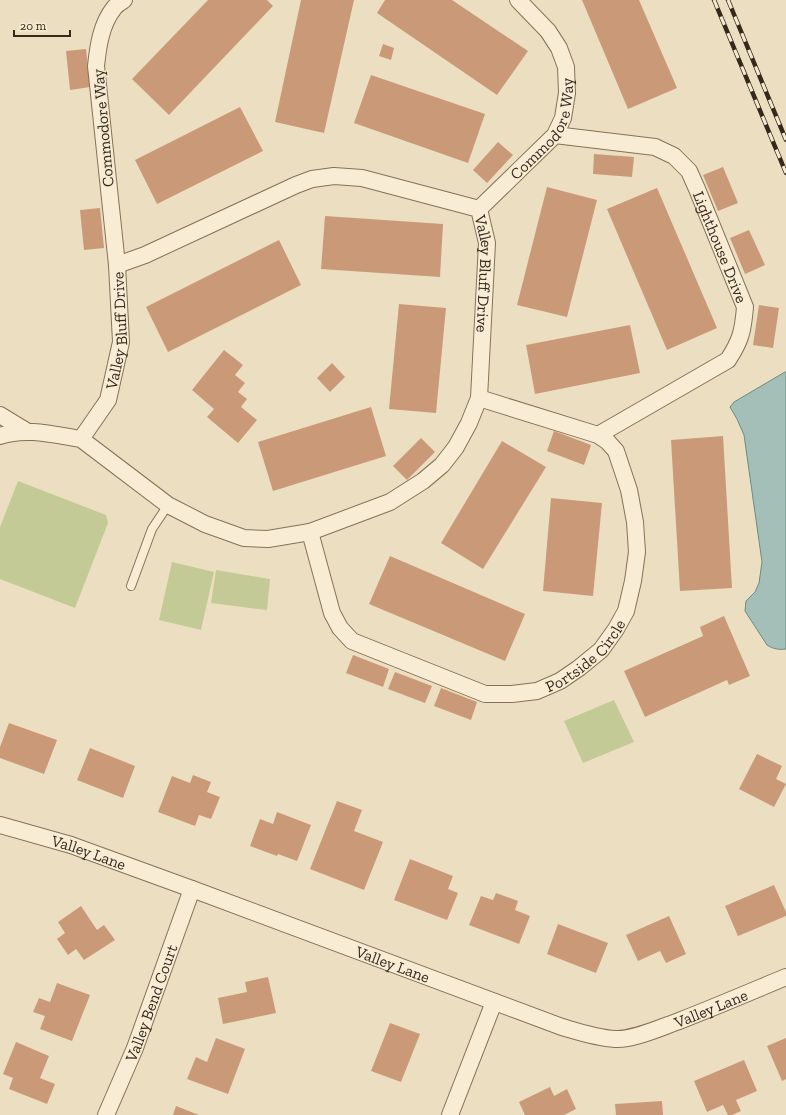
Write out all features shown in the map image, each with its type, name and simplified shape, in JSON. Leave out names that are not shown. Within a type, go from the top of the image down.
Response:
[{"type":"street","name":"Commodore Way","points":[[117,265],[96,66],[98,46],[103,28],[114,7],[124,0]]},
{"type":"street","name":"Commodore Way","points":[[479,209],[555,135],[563,118],[567,93],[566,67],[559,48],[548,31],[518,0]]},
{"type":"street","name":"Lighthouse Drive","points":[[555,135],[655,147],[674,156],[688,171],[697,189],[745,307],[744,327],[738,344],[728,360],[598,435]]},
{"type":"street","name":"Valley Bluff Drive","points":[[0,436],[11,432],[28,432],[81,439],[168,505],[204,524],[244,538],[268,539],[310,532],[390,502],[423,481],[442,465],[456,447],[469,423],[479,398],[486,243],[479,209],[362,178],[334,176],[312,179],[296,184],[145,255],[117,265],[121,342],[108,400],[81,439]]},
{"type":"street","name":"Portside Circle","points":[[310,532],[332,613],[340,628],[352,642],[485,694],[512,694],[537,691],[560,681],[579,668],[601,650],[616,629],[626,611],[633,581],[637,552],[635,522],[629,490],[616,451],[607,441],[598,435],[479,398]]},
{"type":"street","name":"Valley Bluff Drive","points":[[0,415],[28,432]]},
{"type":"street","name":"Valley Lane","points":[[0,825],[71,845],[562,1027],[588,1035],[616,1039],[653,1031],[733,1000],[786,977]]},
{"type":"street","name":"Valley Bend Court","points":[[106,1115],[135,1048],[192,889]]},
{"type":"street","points":[[450,1115],[494,1002]]},
{"type":"lane","points":[[131,586],[152,529],[168,505]]},
{"type":"green space","points":[[18,481],[106,515],[108,523],[75,608],[0,579],[0,527]]},
{"type":"green space","points":[[172,562],[214,572],[201,630],[159,620]]},
{"type":"green space","points":[[216,570],[270,579],[267,610],[211,603]]},
{"type":"green space","points":[[614,700],[634,742],[583,763],[564,721]]},
{"type":"water","points":[[785,372],[786,649],[781,649],[767,645],[745,611],[746,601],[755,592],[759,583],[762,562],[744,435],[730,407],[734,402]]},
{"type":"building","points":[[208,0],[267,0],[273,6],[169,115],[132,79]]},
{"type":"building","points":[[301,0],[354,0],[324,133],[275,122]]},
{"type":"building","points":[[385,0],[452,0],[528,51],[497,95],[377,13]]},
{"type":"building","points":[[582,0],[639,0],[677,88],[628,109]]},
{"type":"building","points":[[383,44],[394,48],[391,60],[379,56]]},
{"type":"building","points":[[86,49],[90,87],[70,90],[66,51]]},
{"type":"building","points":[[371,75],[485,114],[468,163],[354,123]]},
{"type":"building","points":[[240,107],[263,151],[157,204],[135,160]]},
{"type":"building","points":[[498,142],[513,155],[487,183],[473,170]]},
{"type":"building","points":[[594,154],[634,157],[632,177],[593,174]]},
{"type":"building","points":[[723,167],[738,203],[718,211],[703,175]]},
{"type":"building","points":[[547,187],[597,200],[567,317],[517,305]]},
{"type":"building","points":[[657,188],[717,328],[667,350],[607,209]]},
{"type":"building","points":[[100,208],[104,248],[84,250],[80,210]]},
{"type":"building","points":[[325,216],[443,224],[440,277],[321,269]]},
{"type":"building","points":[[749,230],[765,265],[745,274],[730,238]]},
{"type":"building","points":[[279,240],[301,285],[168,352],[146,307]]},
{"type":"building","points":[[399,304],[446,308],[436,413],[389,409]]},
{"type":"building","points":[[759,305],[779,308],[773,348],[753,345]]},
{"type":"building","points":[[630,325],[640,373],[535,394],[526,345]]},
{"type":"building","points":[[224,350],[243,365],[235,375],[245,383],[238,392],[247,399],[241,407],[257,420],[238,443],[207,417],[214,409],[192,390]]},
{"type":"building","points":[[332,363],[345,377],[330,392],[317,378]]},
{"type":"building","points":[[371,407],[386,456],[273,491],[258,442]]},
{"type":"building","points":[[554,431],[591,445],[584,465],[547,451]]},
{"type":"building","points":[[723,436],[732,588],[680,591],[671,440]]},
{"type":"building","points":[[421,438],[435,452],[407,480],[393,466]]},
{"type":"building","points":[[502,441],[546,467],[483,569],[441,543]]},
{"type":"building","points":[[551,498],[602,503],[593,596],[543,591]]},
{"type":"building","points":[[390,556],[525,614],[505,661],[369,604]]},
{"type":"building","points":[[724,616],[750,676],[729,685],[727,680],[645,717],[624,671],[703,636],[700,627]]},
{"type":"building","points":[[353,655],[389,669],[383,687],[346,673]]},
{"type":"building","points":[[395,672],[432,686],[425,703],[388,689]]},
{"type":"building","points":[[441,688],[477,702],[471,720],[434,706]]},
{"type":"building","points":[[9,723],[57,740],[44,774],[0,758],[0,747]]},
{"type":"building","points":[[90,748],[135,766],[123,798],[77,780]]},
{"type":"building","points":[[757,754],[782,766],[776,779],[786,784],[774,807],[739,789]]},
{"type":"building","points":[[193,775],[211,782],[207,792],[220,797],[211,819],[199,815],[195,826],[158,812],[172,776],[190,783]]},
{"type":"building","points":[[337,801],[362,810],[354,831],[383,842],[364,890],[310,869]]},
{"type":"building","points":[[277,812],[311,825],[297,861],[278,854],[277,856],[250,846],[260,819],[273,824]]},
{"type":"building","points":[[410,859],[453,876],[448,889],[458,893],[447,920],[394,900]]},
{"type":"building","points":[[774,885],[786,912],[786,916],[738,936],[725,906]]},
{"type":"building","points":[[496,893],[518,901],[515,910],[530,916],[519,944],[469,925],[481,896],[493,900]]},
{"type":"building","points":[[81,906],[97,930],[104,925],[115,940],[84,960],[76,949],[68,955],[57,939],[65,933],[58,922]]},
{"type":"building","points":[[669,916],[686,954],[666,963],[660,951],[638,961],[626,935]]},
{"type":"building","points":[[558,924],[608,943],[596,973],[547,954]]},
{"type":"building","points":[[268,977],[276,1013],[223,1024],[218,998],[247,992],[245,982]]},
{"type":"building","points":[[57,983],[90,995],[72,1041],[40,1029],[45,1016],[33,1012],[39,998],[50,1002]]},
{"type":"building","points":[[390,1023],[420,1034],[401,1082],[371,1071]]},
{"type":"building","points":[[216,1038],[245,1049],[228,1094],[187,1079],[196,1057],[207,1062]]},
{"type":"building","points":[[786,1038],[786,1079],[782,1081],[767,1046]]},
{"type":"building","points":[[16,1042],[49,1056],[40,1078],[55,1084],[47,1104],[9,1089],[13,1078],[3,1074]]},
{"type":"building","points":[[744,1060],[757,1091],[736,1100],[741,1111],[732,1115],[728,1115],[723,1105],[707,1112],[694,1081]]},
{"type":"building","points":[[550,1087],[554,1096],[567,1089],[576,1109],[564,1115],[525,1115],[519,1102]]},
{"type":"building","points":[[662,1101],[663,1115],[616,1115],[615,1104]]},
{"type":"building","points":[[176,1106],[199,1115],[173,1115]]},
{"type":"railway","points":[[714,0],[786,173]]},
{"type":"railway","points":[[728,0],[786,140]]}]
